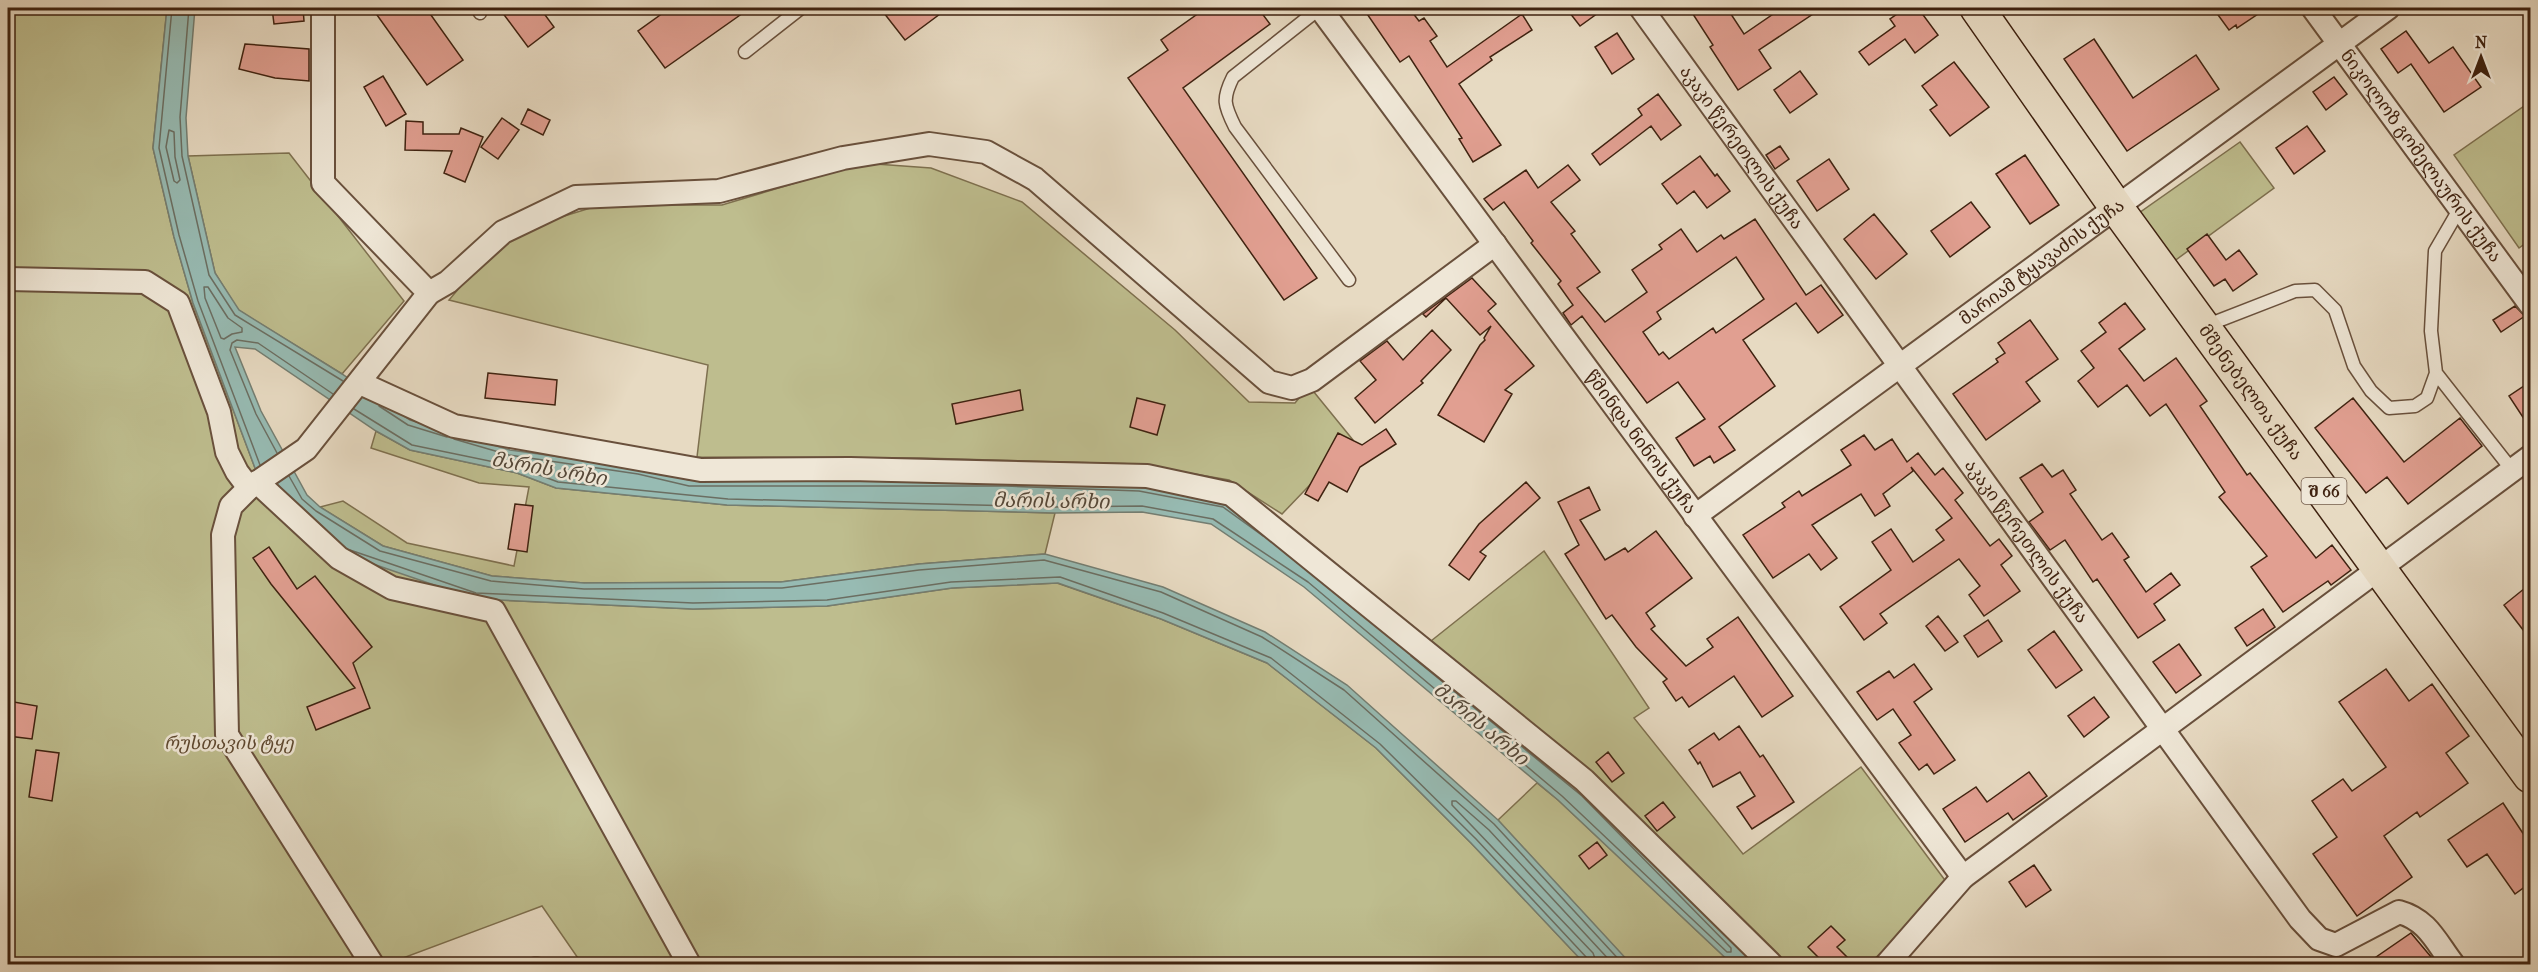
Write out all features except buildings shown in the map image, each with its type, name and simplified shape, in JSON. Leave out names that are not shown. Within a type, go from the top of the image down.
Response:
[{"type":"main road","name":"მშენებელთა ქუჩა","points":[[1977,8],[2116,207],[2530,776]]},
{"type":"street","points":[[323,8],[323,183],[429,293]]},
{"type":"street","name":"წმინდა ნინოს ქუჩა","points":[[1320,8],[1963,878]]},
{"type":"street","name":"აკაკი წერეთლის ქუჩა","points":[[1641,8],[2300,919],[2319,939],[2336,945],[2399,912],[2421,921],[2452,964]]},
{"type":"street","name":"ნიკოლოზ გომელაურის ქუჩა","points":[[2313,8],[2530,304]]},
{"type":"street","name":"მარიამ ტყავაძის ქუჩა","points":[[1695,516],[2388,8]]},
{"type":"street","points":[[372,964],[227,735],[223,535],[231,506],[255,484],[306,449],[429,293],[448,282],[503,232],[576,197],[719,191],[843,158],[929,144],[986,152],[1035,179],[1269,382],[1292,388],[1312,380],[1495,244]]},
{"type":"street","points":[[8,279],[144,282],[178,303],[219,412],[227,452],[237,472],[255,484],[339,558],[392,588],[494,611],[688,964]]},
{"type":"street","points":[[360,383],[454,426],[701,470],[850,469],[1147,476],[1231,494],[1584,780],[1771,964]]},
{"type":"street","points":[[1887,964],[1963,878],[2530,456]]},
{"type":"lane","points":[[745,52],[801,8]]},
{"type":"lane","points":[[1320,8],[1233,77],[1225,93],[1226,110],[1235,127],[1349,280]]},
{"type":"lane","points":[[2204,326],[2295,291],[2315,290],[2335,310],[2354,366],[2371,391],[2390,408],[2415,406],[2427,398],[2436,373],[2431,331],[2435,251],[2460,208]]},
{"type":"lane","points":[[2436,373],[2512,470]]},
{"type":"green space","name":"რუსთავის ტყე","points":[[8,8],[167,8],[153,148],[174,237],[193,303],[258,476],[475,599],[693,609],[827,606],[952,588],[1057,583],[1161,619],[1267,663],[1376,748],[1471,843],[1585,964],[582,964],[542,906],[387,964],[8,964]]},
{"type":"green space","points":[[2530,102],[2530,240],[2519,248],[2454,155]]},
{"type":"green space","points":[[2240,142],[2274,188],[2173,262],[2139,213]]},
{"type":"green space","points":[[289,153],[404,301],[342,374],[238,310],[215,273],[188,156]]},
{"type":"green space","points":[[862,163],[931,168],[1022,202],[1175,330],[1249,402],[1295,403],[1309,386],[1353,440],[1282,514],[1229,480],[1137,464],[921,458],[697,457],[708,365],[449,300],[477,267],[519,230],[600,205],[722,205]]},
{"type":"green space","points":[[376,431],[410,450],[517,473],[556,488],[727,505],[1055,513],[1045,554],[919,564],[781,582],[584,583],[492,576],[383,546],[320,507],[343,501],[407,543],[514,566],[529,487],[479,483],[371,448]]},
{"type":"green space","points":[[1544,551],[1649,708],[1634,718],[1743,854],[1861,767],[1950,887],[1869,964],[1786,964],[1431,641]]},
{"type":"green space","points":[[1537,783],[1558,800],[1732,964],[1630,964],[1498,820]]},
{"type":"water","name":"მარის არხი","points":[[167,8],[195,8],[186,118],[188,156],[215,273],[239,310],[342,374],[410,420],[510,450],[640,468],[689,480],[809,479],[1140,485],[1226,502],[1587,792],[1756,964],[1732,964],[1558,800],[1304,587],[1211,524],[1142,512],[1055,513],[727,505],[556,488],[517,473],[410,450],[376,431],[255,349],[235,347],[261,411],[307,495],[320,507],[383,546],[492,576],[584,583],[781,582],[919,564],[1045,554],[1163,587],[1265,632],[1347,685],[1498,820],[1631,964],[1585,964],[1471,843],[1376,748],[1267,663],[1161,619],[1058,583],[952,588],[827,606],[693,609],[475,599],[341,553],[258,476],[193,303],[174,237],[153,148]]}]
